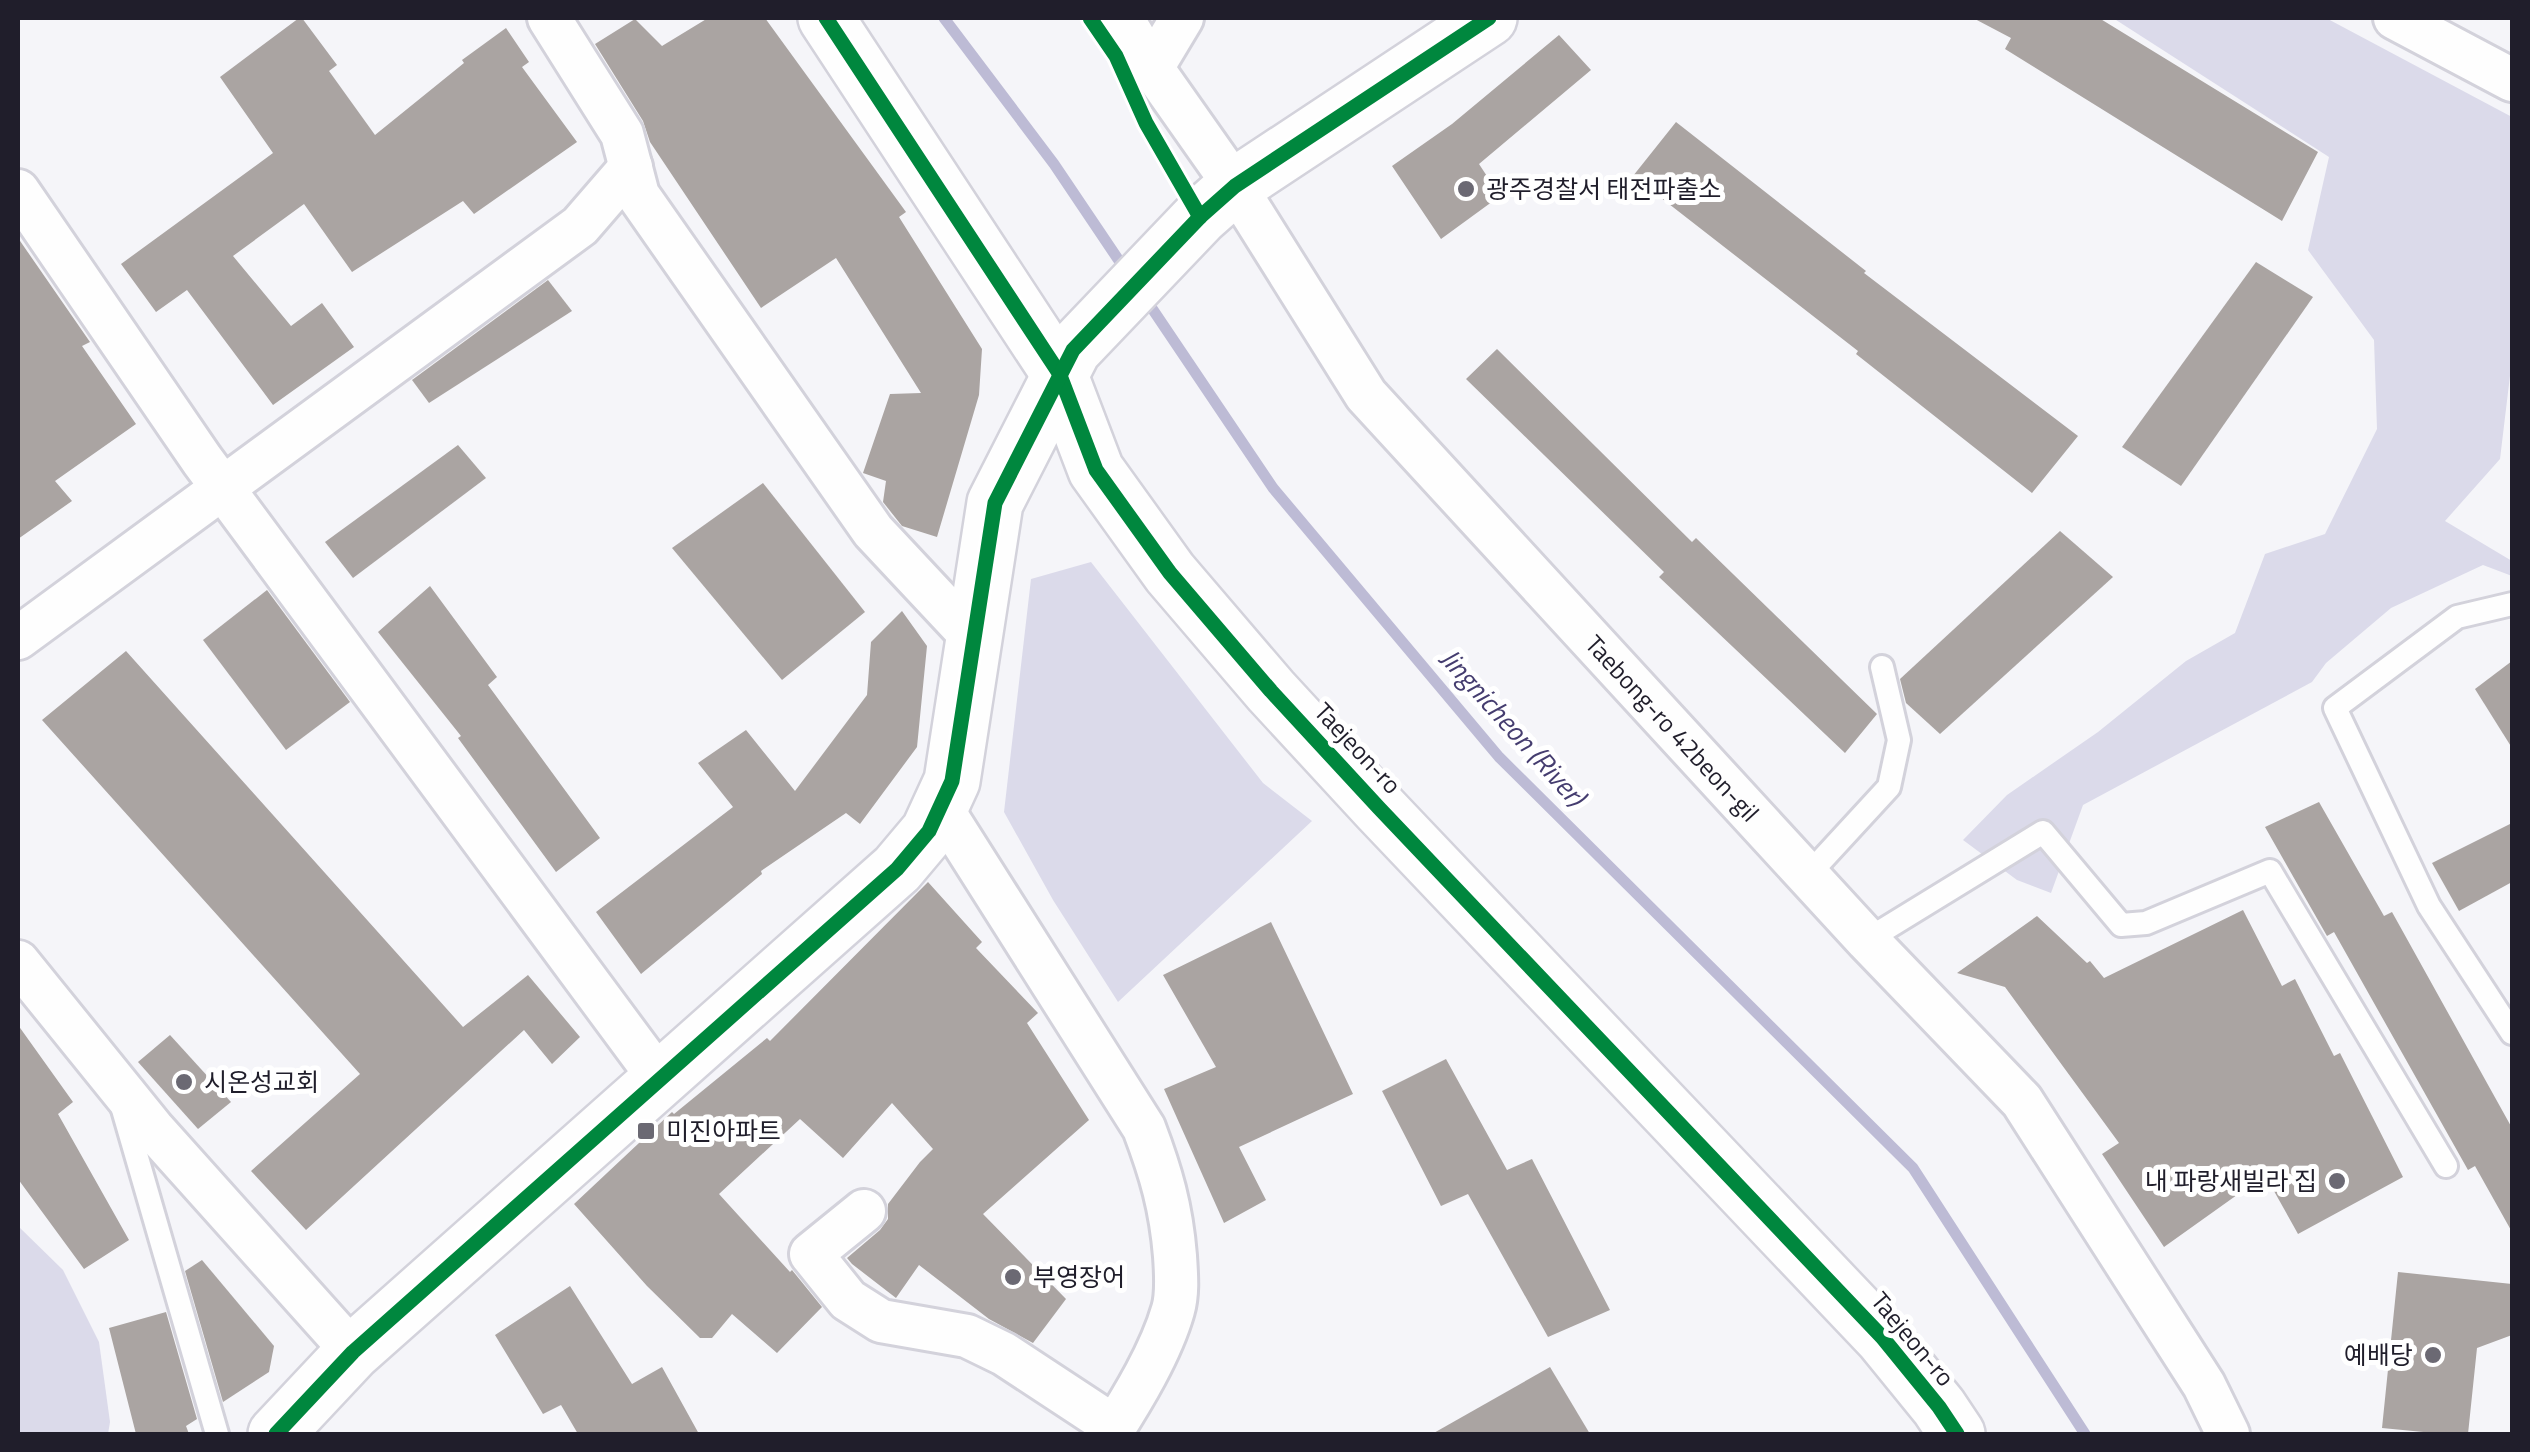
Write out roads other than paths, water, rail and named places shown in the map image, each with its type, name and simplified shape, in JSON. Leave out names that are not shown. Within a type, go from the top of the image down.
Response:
[{"type":"street","points":[[548,18],[622,134],[638,195],[873,531],[975,640]]},
{"type":"street","name":"Taejeon-ro","points":[[826,18],[1066,362],[1096,470],[1170,573],[1379,808],[1882,1337],[1958,1434]]},
{"type":"street","name":"Taebong-ro 42beon-gil","points":[[1122,18],[1152,68],[1217,201],[1366,396],[1867,940],[2022,1100],[2204,1385],[2228,1434]]},
{"type":"street","points":[[1152,68],[1182,18]]},
{"type":"street","points":[[276,1434],[353,1352],[897,869],[929,831],[952,780],[995,503],[1066,362],[1217,201],[1490,18]]},
{"type":"street","points":[[2396,18],[2512,80]]},
{"type":"street","points":[[18,638],[580,226],[631,166]]},
{"type":"street","points":[[18,191],[224,489],[659,1078]]},
{"type":"street","points":[[864,1211],[811,1254],[848,1300],[881,1321],[967,1336],[1004,1354],[1112,1430],[1162,1342],[1174,1306],[1172,1217],[1161,1173],[1144,1128],[940,806]]},
{"type":"street","points":[[18,962],[153,1128],[353,1352]]},
{"type":"lane","points":[[2512,604],[2457,617],[2335,708],[2429,906],[2512,1034]]},
{"type":"lane","points":[[1808,875],[1888,787],[1900,740],[1882,667]]},
{"type":"lane","points":[[1867,940],[2043,832],[2121,925],[2146,923],[2270,871],[2446,1166]]},
{"type":"lane","points":[[115,1082],[217,1434]]},
{"type":"waterway","name":"Jingnicheon (River)","points":[[944,18],[1054,164],[1126,271]]},
{"type":"waterway","name":"Jingnicheon (River)","points":[[1145,298],[1273,488],[1499,757],[1913,1168],[2085,1434]]},
{"type":"place","name":"광주경찰서 태전파출소","points":[[1466,189]]},
{"type":"place","name":"시온성교회","points":[[184,1082]]},
{"type":"place","name":"미진아파트","points":[[646,1131]]},
{"type":"place","name":"내 파랑새빌라 집","points":[[2337,1181]]},
{"type":"place","name":"부영장어","points":[[1013,1277]]},
{"type":"place","name":"예배당","points":[[2433,1355]]}]
